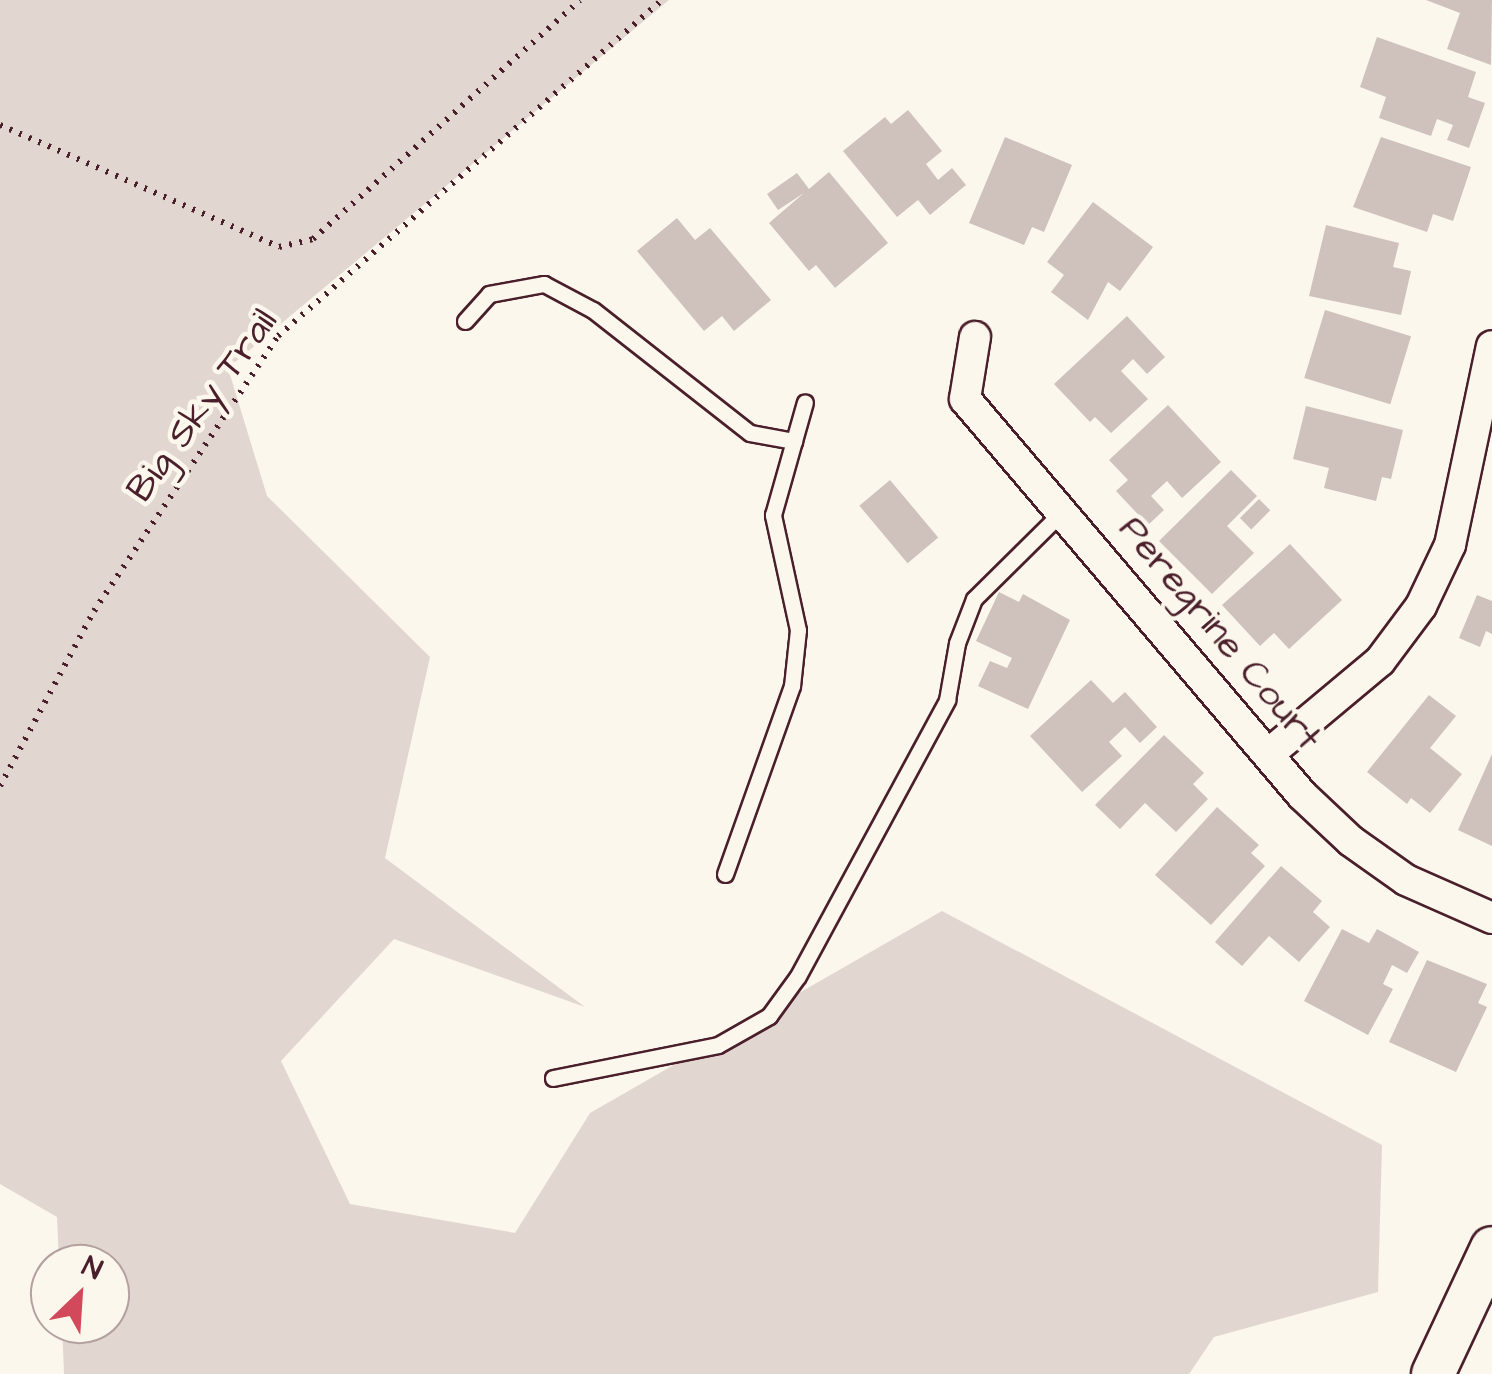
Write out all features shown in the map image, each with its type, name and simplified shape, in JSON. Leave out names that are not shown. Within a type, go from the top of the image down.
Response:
[{"type":"main road","points":[[1433,1374],[1492,1248]]},
{"type":"street","name":"Peregrine Court","points":[[975,337],[965,400],[1271,752],[1302,795],[1351,842],[1406,880],[1492,918]]},
{"type":"street","points":[[1271,752],[1380,661],[1420,606],[1450,544],[1492,346]]},
{"type":"lane","points":[[465,321],[489,294],[544,284],[593,310],[750,432],[794,441]]},
{"type":"lane","points":[[725,874],[792,686],[798,630],[773,515],[805,402]]},
{"type":"lane","points":[[553,1078],[718,1046],[769,1016],[798,976],[947,700],[956,642],[974,598],[1062,512]]},
{"type":"path","points":[[0,125],[280,247],[313,238],[580,0]]},
{"type":"path","name":"Big Sky Trail","points":[[0,786],[94,611],[278,336],[662,0]]},
{"type":"shaded area","points":[[0,0],[669,0],[228,368],[267,496],[430,657],[385,858],[585,1007],[394,939],[281,1061],[350,1204],[515,1233],[590,1113],[942,911],[1382,1145],[1378,1292],[1214,1337],[1189,1374],[64,1374],[63,1344],[130,1344],[130,1244],[58,1244],[57,1217],[0,1184]]},
{"type":"building","points":[[1426,0],[1492,0],[1491,65],[1447,49],[1460,13]]},
{"type":"building","points":[[1377,37],[1476,72],[1468,97],[1485,103],[1469,148],[1447,140],[1453,125],[1437,119],[1431,136],[1379,118],[1386,97],[1360,87]]},
{"type":"building","points":[[908,110],[942,151],[926,164],[938,180],[952,168],[966,185],[930,215],[918,200],[897,217],[843,151],[885,117],[891,124]]},
{"type":"building","points":[[1005,137],[1072,165],[1044,232],[1032,227],[1024,245],[969,223]]},
{"type":"building","points":[[1381,137],[1471,167],[1453,221],[1433,214],[1427,232],[1353,207]]},
{"type":"building","points":[[829,172],[888,243],[835,288],[816,265],[809,271],[769,223],[804,193],[778,210],[767,194],[797,173],[809,189]]},
{"type":"building","points":[[1093,202],[1153,247],[1120,291],[1108,282],[1088,320],[1051,292],[1064,275],[1047,262]]},
{"type":"building","points":[[677,218],[695,240],[710,228],[771,300],[734,331],[722,316],[704,331],[637,251]]},
{"type":"building","points":[[1326,225],[1399,243],[1393,267],[1411,271],[1401,315],[1309,296]]},
{"type":"building","points":[[1325,310],[1411,336],[1390,404],[1304,378]]},
{"type":"building","points":[[1127,316],[1165,357],[1147,374],[1133,359],[1121,371],[1148,399],[1111,433],[1095,417],[1090,422],[1054,384]]},
{"type":"building","points":[[1168,405],[1221,462],[1182,498],[1167,481],[1151,496],[1164,510],[1148,525],[1116,491],[1128,480],[1109,460]]},
{"type":"building","points":[[1306,406],[1403,430],[1391,479],[1382,477],[1376,501],[1324,488],[1329,468],[1293,459]]},
{"type":"building","points":[[1231,470],[1257,496],[1227,526],[1254,553],[1212,594],[1159,541]]},
{"type":"building","points":[[890,480],[938,537],[908,563],[859,506]]},
{"type":"building","points":[[1259,499],[1270,510],[1251,529],[1240,518]]},
{"type":"building","points":[[1290,544],[1342,600],[1289,649],[1274,633],[1260,646],[1222,605]]},
{"type":"building","points":[[999,592],[1019,602],[1023,594],[1070,620],[1028,709],[978,686],[990,661],[1007,668],[1012,658],[976,641]]},
{"type":"building","points":[[1477,595],[1492,601],[1492,634],[1486,631],[1480,647],[1459,638]]},
{"type":"building","points":[[1091,680],[1113,703],[1125,692],[1157,727],[1140,743],[1125,727],[1109,742],[1122,756],[1082,792],[1030,736]]},
{"type":"building","points":[[1429,695],[1456,716],[1430,748],[1462,774],[1430,813],[1411,798],[1407,804],[1367,772]]},
{"type":"building","points":[[1164,735],[1204,773],[1193,784],[1208,799],[1176,832],[1145,803],[1120,829],[1095,805]]},
{"type":"building","points":[[1492,754],[1492,846],[1458,830]]},
{"type":"building","points":[[1217,807],[1259,845],[1251,853],[1265,866],[1211,925],[1155,875]]},
{"type":"building","points":[[1281,866],[1322,901],[1313,912],[1330,927],[1299,962],[1269,936],[1242,966],[1215,942]]},
{"type":"building","points":[[1342,929],[1369,943],[1377,929],[1419,952],[1407,973],[1392,965],[1383,984],[1393,989],[1368,1035],[1304,1001]]},
{"type":"building","points":[[1427,960],[1487,984],[1478,1003],[1487,1007],[1456,1072],[1389,1042]]}]
